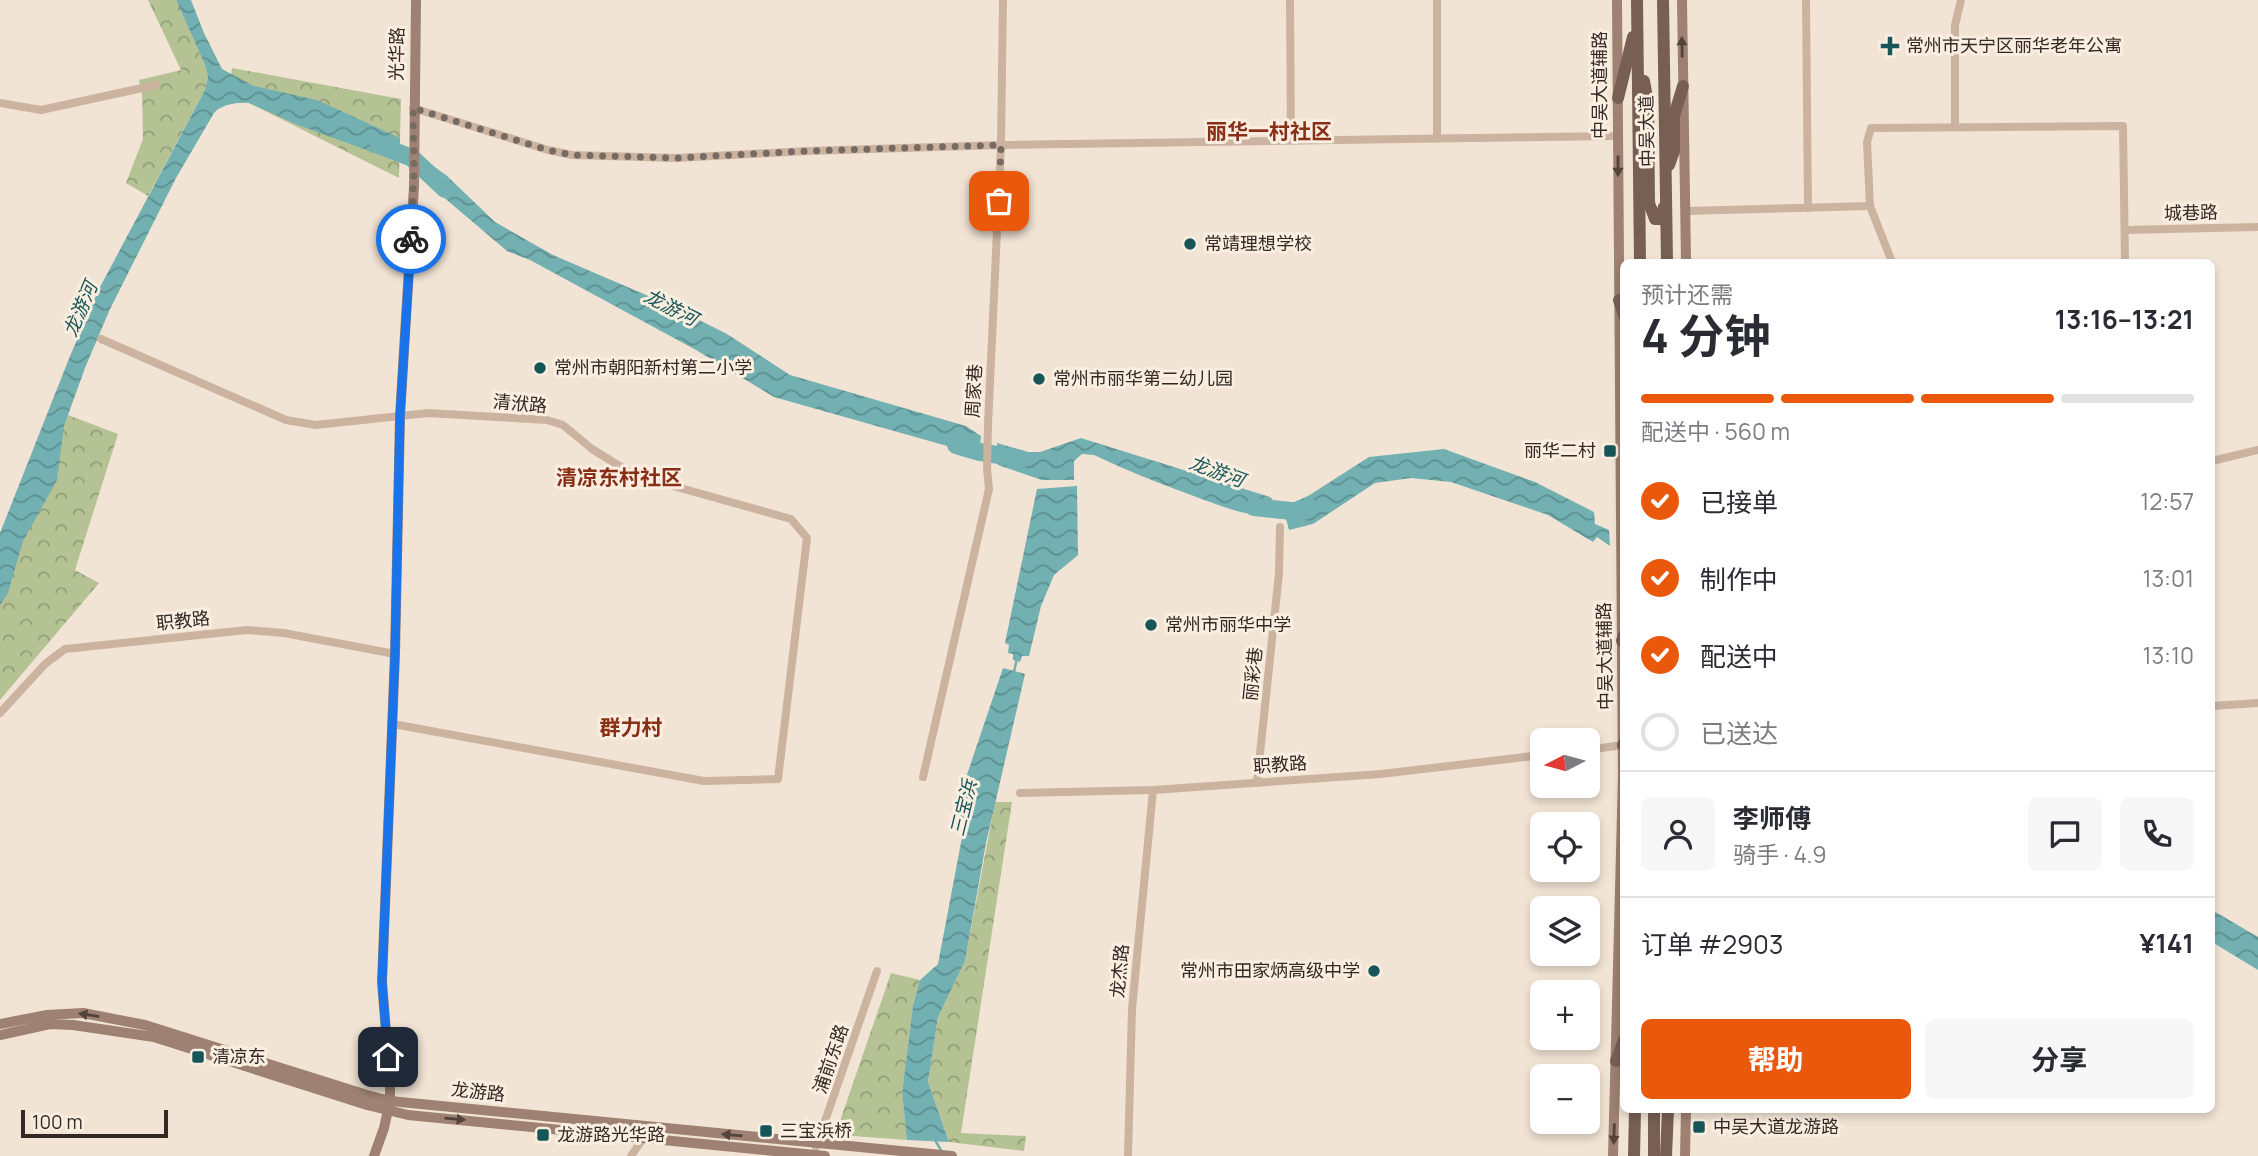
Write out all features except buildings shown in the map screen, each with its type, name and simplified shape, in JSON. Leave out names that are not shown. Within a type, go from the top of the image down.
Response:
[{"type":"main road","name":"光华路","points":[[374,1156],[389,1106],[390,1081],[382,982],[393,724],[400,416],[414,186],[416,0]]},
{"type":"main road","name":"中吴大道辅路","points":[[1617,0],[1620,424]]},
{"type":"main road","name":"中吴大道","points":[[1637,0],[1640,259]]},
{"type":"main road","name":"中吴大道","points":[[1664,0],[1667,259]]},
{"type":"main road","points":[[1682,0],[1686,259]]},
{"type":"main road","points":[[1618,98],[1637,20]]},
{"type":"main road","points":[[1637,46],[1648,103],[1650,203],[1655,219],[1660,219],[1666,203]]},
{"type":"main road","points":[[1665,176],[1674,151],[1674,116],[1683,86]]},
{"type":"main road","name":"中吴大道辅路","points":[[1613,1156],[1620,880]]},
{"type":"main road","name":"龙游路","points":[[0,1024],[47,1015],[83,1013],[145,1025],[367,1095],[389,1106]]},
{"type":"main road","name":"龙游路","points":[[0,1035],[50,1024],[98,1027],[154,1037],[389,1106],[644,1132],[825,1156]]},
{"type":"main road","points":[[1616,1061],[1620,1051]]},
{"type":"main road","points":[[1634,1156],[1635,1113]]},
{"type":"main road","points":[[1654,1113],[1654,1156]]},
{"type":"main road","points":[[1666,1153],[1668,1113]]},
{"type":"main road","points":[[1685,1156],[1686,1113]]},
{"type":"main road","name":"龙游路","points":[[644,1132],[819,1143],[952,1156]]},
{"type":"street","name":"周家巷","points":[[923,777],[989,489],[988,425],[1001,145],[1003,0]]},
{"type":"street","points":[[1290,0],[1291,140]]},
{"type":"street","points":[[1437,0],[1437,138]]},
{"type":"street","points":[[1806,0],[1808,208]]},
{"type":"street","points":[[1955,127],[1955,25],[1961,0]]},
{"type":"street","points":[[0,103],[41,110],[156,85]]},
{"type":"street","points":[[413,108],[572,155],[676,158],[1001,145],[1618,136]]},
{"type":"street","points":[[1891,259],[1870,206],[1867,142],[1871,128],[2123,126],[2125,259]]},
{"type":"street","points":[[1685,211],[1870,206]]},
{"type":"street","name":"城巷路","points":[[2125,230],[2258,227]]},
{"type":"street","name":"清洑路","points":[[101,339],[286,420],[316,425],[428,414],[547,420],[563,425],[592,449],[634,475],[792,519],[807,538],[778,779],[704,781],[393,724]]},
{"type":"street","points":[[2215,460],[2258,450]]},
{"type":"street","name":"丽彩巷","points":[[1258,782],[1279,573],[1280,527]]},
{"type":"street","name":"职教路","points":[[0,713],[45,664],[65,649],[247,629],[284,633],[395,654]]},
{"type":"street","points":[[2215,706],[2258,703]]},
{"type":"street","points":[[1600,748],[1620,744]]},
{"type":"street","name":"职教路","points":[[1020,793],[1153,790],[1381,774],[1530,756]]},
{"type":"street","name":"龙杰路","points":[[1128,1156],[1132,1009],[1153,790]]},
{"type":"street","name":"浦前东路","points":[[812,1155],[819,1143],[877,971]]},
{"type":"street","points":[[631,1156],[644,1132]]},
{"type":"green space","points":[[148,0],[176,0],[208,77],[205,90],[148,196],[126,183],[143,139],[139,80],[181,70]]},
{"type":"green space","points":[[232,68],[401,99],[399,178],[249,103],[227,105]]},
{"type":"green space","points":[[68,415],[118,434],[75,570],[99,583],[0,700],[0,568]]},
{"type":"green space","points":[[995,802],[1012,802],[961,1133],[1026,1136],[1024,1151],[949,1142],[928,1082],[938,1017],[965,961]]},
{"type":"green space","points":[[891,973],[920,980],[913,1005],[902,1093],[907,1140],[853,1136],[843,1132],[840,1121]]},
{"type":"water","points":[[176,0],[191,0],[222,69],[254,86],[317,100],[400,138],[399,162],[298,125],[249,103],[230,104],[214,113],[176,178],[110,309],[64,426],[57,480],[23,541],[8,593],[0,605],[0,533],[70,356],[99,289],[205,90],[208,77],[205,65]]},
{"type":"water","points":[[427,162],[446,175],[495,222],[553,255],[667,304],[727,334],[790,375],[966,426],[981,436],[979,455],[774,397],[696,350],[530,260],[507,251],[428,184]]},
{"type":"water","points":[[1081,438],[1270,497],[1277,504],[1276,515],[1254,515],[1222,507],[1094,455],[1082,454],[1074,461],[1074,480],[1042,480],[998,465],[997,443],[1028,452],[1040,452]]},
{"type":"water","points":[[1444,449],[1535,482],[1594,512],[1595,524],[1609,530],[1610,546],[1597,537],[1593,542],[1548,515],[1451,482],[1411,478],[1375,483],[1313,524],[1289,530],[1286,519],[1287,505],[1308,496],[1369,457]]},
{"type":"water","points":[[1077,486],[1078,555],[1054,575],[1041,606],[1029,656],[1022,656],[1020,662],[1013,660],[1013,654],[1008,653],[1009,645],[1005,643],[1037,489]]},
{"type":"water","points":[[1003,668],[1025,674],[986,843],[965,961],[938,1017],[928,1082],[949,1142],[907,1140],[902,1093],[913,1005],[920,980],[938,964],[963,832],[959,827],[950,825]]},
{"type":"water","points":[[2215,912],[2258,937],[2258,970],[2215,944]]},
{"type":"waterway","name":"龙游河","points":[[379,145],[412,158],[445,189]]},
{"type":"waterway","name":"龙游河","points":[[956,445],[1021,459]]},
{"type":"waterway","name":"龙游河","points":[[1254,507],[1301,512],[1309,507]]},
{"type":"waterway","name":"三宝浜","points":[[1014,672],[1017,658]]},
{"type":"waterway","name":"三宝浜","points":[[935,1140],[942,1152]]},
{"type":"way so far","points":[[411,239],[415,148],[413,108],[572,155],[676,158],[1001,145],[999,201]]},
{"type":"place","name":"常州市天宁区丽华老年公寓","points":[[1890,46]]},
{"type":"place","name":"常靖理想学校","points":[[1190,244]]},
{"type":"place","name":"常州市朝阳新村第二小学","points":[[540,368]]},
{"type":"place","name":"常州市丽华第二幼儿园","points":[[1039,379]]},
{"type":"place","name":"丽华二村","points":[[1610,451]]},
{"type":"place","name":"常州市丽华中学","points":[[1151,625]]},
{"type":"place","name":"常州市田家炳高级中学","points":[[1374,971]]},
{"type":"place","name":"清凉东","points":[[198,1057]]},
{"type":"place","name":"中吴大道龙游路","points":[[1699,1127]]},
{"type":"place","name":"三宝浜桥","points":[[766,1131]]},
{"type":"place","name":"龙游路光华路","points":[[543,1135]]},
{"type":"district","name":"丽华一村社区","points":[[1269,132]]},
{"type":"district","name":"清凉东村社区","points":[[619,478]]},
{"type":"district","name":"群力村","points":[[631,728]]},
{"type":"route","points":[[388,1057],[382,982],[395,654],[400,416],[411,239]]}]
